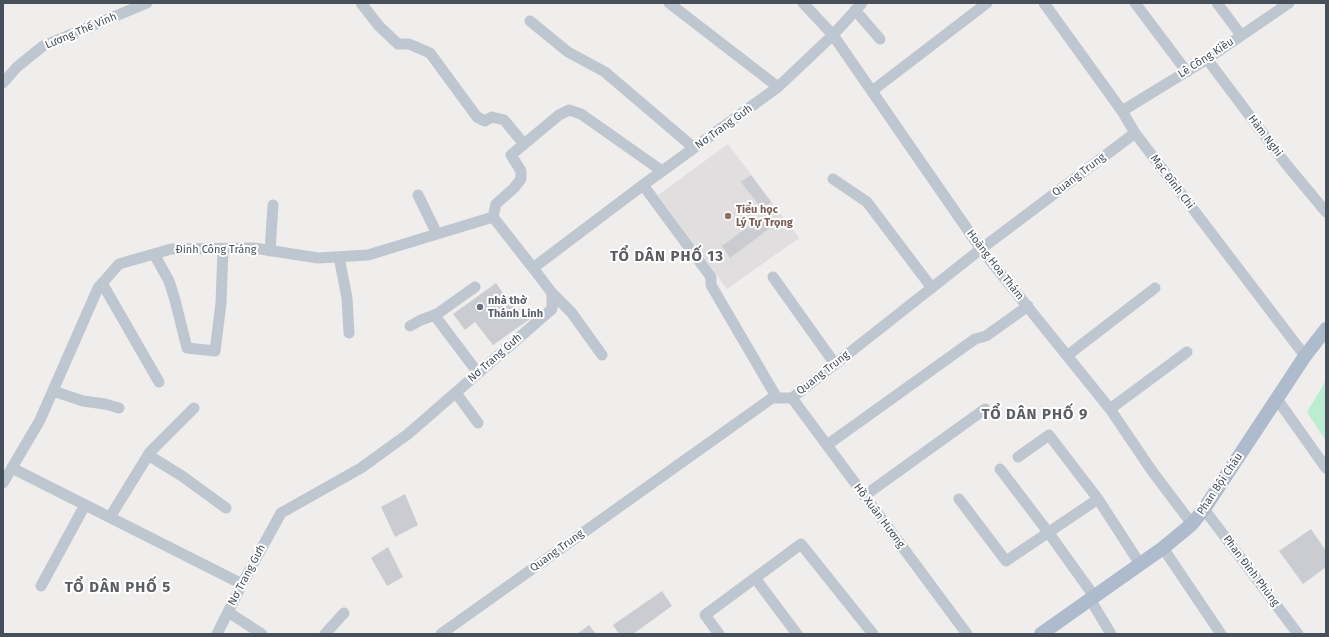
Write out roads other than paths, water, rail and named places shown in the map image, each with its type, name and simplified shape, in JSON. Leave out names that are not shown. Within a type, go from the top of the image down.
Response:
[{"type":"main road","name":"Phan Bội Châu","points":[[1041,634],[1163,548],[1192,524],[1204,509],[1306,356],[1326,329]]},
{"type":"street","name":"Lương Thế Vinh","points":[[3,83],[17,67],[43,46],[147,3]]},
{"type":"street","points":[[361,3],[379,26],[398,44],[409,44],[430,54],[477,117],[485,120],[492,117],[504,120],[524,144]]},
{"type":"street","points":[[668,3],[778,87]]},
{"type":"street","name":"Hoàng Hoa Thám","points":[[803,3],[833,35],[981,249],[1110,408],[1152,471],[1192,524]]},
{"type":"street","points":[[872,91],[987,3]]},
{"type":"street","name":"Mạc Đĩnh Chi","points":[[1044,3],[1122,112],[1135,133],[1306,356]]},
{"type":"street","points":[[1135,3],[1187,72]]},
{"type":"street","points":[[1217,3],[1241,35]]},
{"type":"street","name":"Lê Công Kiều","points":[[1122,112],[1207,59],[1289,3]]},
{"type":"street","points":[[858,7],[880,39]]},
{"type":"street","name":"Nơ Trang Gưh","points":[[533,268],[643,185],[778,87],[833,35],[858,7]]},
{"type":"street","points":[[530,21],[568,52],[605,72],[694,148]]},
{"type":"street","name":"Hàm Nghi","points":[[1207,59],[1286,164],[1326,212]]},
{"type":"street","points":[[602,355],[571,312],[552,293],[493,217],[496,204],[514,188],[521,179],[521,171],[511,155],[559,115],[569,110],[581,114],[662,171]]},
{"type":"street","name":"Quang Trung","points":[[441,634],[772,398],[792,398],[981,249],[1135,133]]},
{"type":"street","points":[[833,179],[867,202],[932,288]]},
{"type":"street","points":[[643,185],[711,277],[711,285],[777,398]]},
{"type":"street","points":[[418,195],[437,234]]},
{"type":"street","points":[[270,251],[273,205]]},
{"type":"street","name":"Đinh Công Tráng","points":[[3,483],[40,420],[98,288],[119,264],[171,249],[254,248],[318,258],[368,255],[493,217]]},
{"type":"street","points":[[154,254],[168,281],[175,300],[187,348],[216,351],[221,303],[223,249]]},
{"type":"street","points":[[339,257],[347,298],[349,333]]},
{"type":"street","points":[[773,276],[835,364]]},
{"type":"street","points":[[102,283],[159,382]]},
{"type":"street","points":[[410,326],[421,320],[435,316],[475,287]]},
{"type":"street","points":[[1068,355],[1155,288]]},
{"type":"street","name":"Nơ Trang Gưh","points":[[218,634],[242,584],[281,513],[361,468],[408,434],[552,309],[552,293]]},
{"type":"street","points":[[827,445],[975,339],[986,336],[1028,306]]},
{"type":"street","points":[[435,316],[478,373]]},
{"type":"street","points":[[1110,408],[1188,352]]},
{"type":"street","points":[[53,391],[83,401],[105,404],[119,408]]},
{"type":"street","points":[[456,393],[478,423]]},
{"type":"street","name":"Hồ Xuân Hương","points":[[792,398],[967,634]]},
{"type":"street","points":[[1277,399],[1326,468]]},
{"type":"street","points":[[110,517],[148,455],[194,408]]},
{"type":"street","points":[[864,496],[985,409]]},
{"type":"street","points":[[1018,457],[1049,434],[1098,500],[1140,564]]},
{"type":"street","points":[[148,455],[182,476],[226,508]]},
{"type":"street","points":[[12,468],[242,584]]},
{"type":"street","points":[[1000,469],[1048,532],[1092,598],[1111,634]]},
{"type":"street","points":[[960,500],[1006,561],[1098,500]]},
{"type":"street","points":[[41,586],[85,505]]},
{"type":"street","name":"Phan Đình Phùng","points":[[1204,509],[1298,634]]},
{"type":"street","points":[[719,634],[705,615],[801,544],[873,634]]},
{"type":"street","points":[[1163,548],[1221,634]]},
{"type":"street","points":[[755,578],[797,634]]},
{"type":"street","points":[[228,612],[262,634]]},
{"type":"street","points":[[325,634],[344,614]]},
{"type":"place","name":"Tiểu học Lý Tự Trọng","points":[[728,216]]},
{"type":"place","name":"nhà thờ Thánh Linh","points":[[480,307]]},
{"type":"district","name":"TỔ DÂN PHỐ 13","points":[[667,257]]},
{"type":"district","name":"TỔ DÂN PHỐ 9","points":[[1035,415]]},
{"type":"district","name":"TỔ DÂN PHỐ 5","points":[[118,588]]}]
